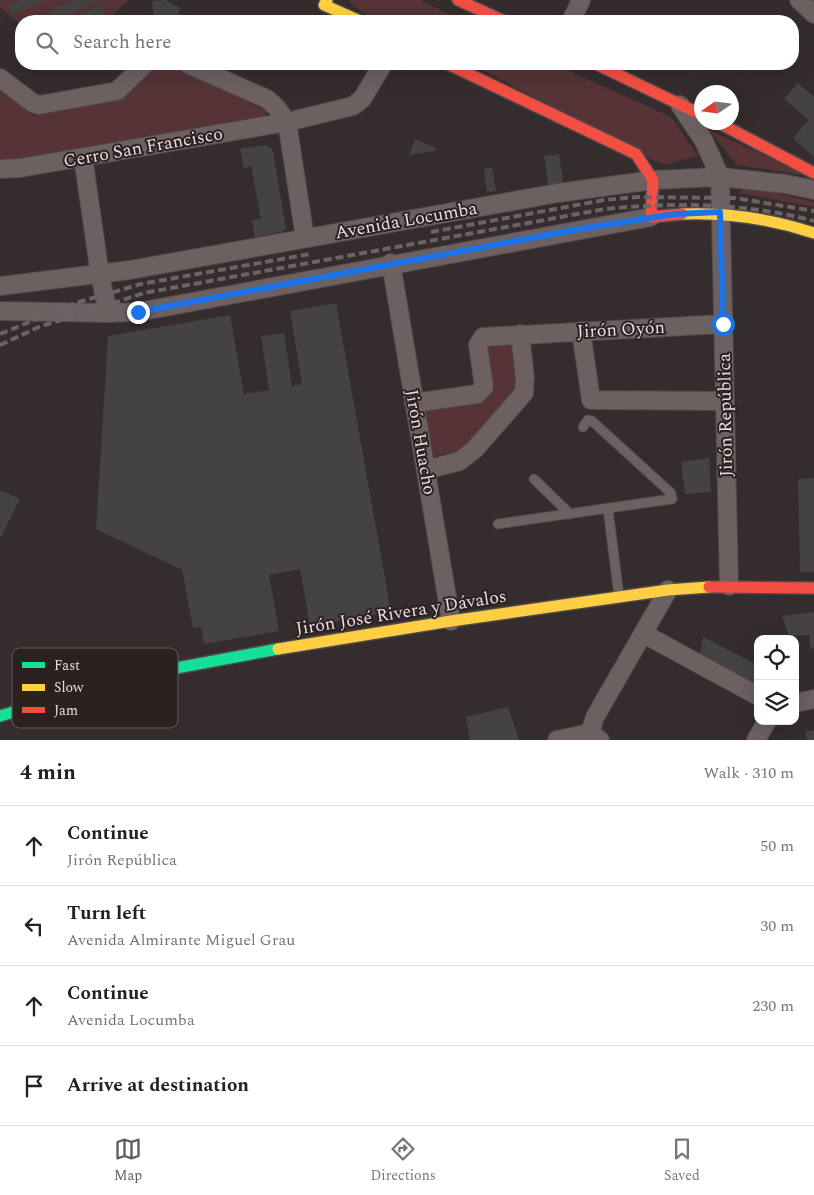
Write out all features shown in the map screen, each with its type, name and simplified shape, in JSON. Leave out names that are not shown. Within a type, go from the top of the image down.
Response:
[{"type":"street","points":[[458,0],[491,15]]},
{"type":"street","points":[[574,15],[581,0]]},
{"type":"street","points":[[799,0],[814,14]]},
{"type":"street","points":[[322,2],[348,15]]},
{"type":"street","points":[[0,78],[33,103],[39,105],[117,91],[139,70]]},
{"type":"street","points":[[201,70],[266,99],[276,107],[286,122],[305,238]]},
{"type":"street","name":"Cerro San Francisco","points":[[0,169],[10,169],[286,122],[358,104],[379,70]]},
{"type":"street","points":[[461,70],[636,154],[653,180],[651,217]]},
{"type":"street","points":[[609,70],[694,111]]},
{"type":"street","name":"Jirón República","points":[[680,104],[704,141],[720,178],[729,586]]},
{"type":"street","points":[[733,130],[814,173]]},
{"type":"street","points":[[83,157],[100,275],[108,313]]},
{"type":"street","name":"Avenida Locumba","points":[[0,286],[100,275],[548,195],[653,180],[720,178],[778,183],[814,190]]},
{"type":"street","points":[[0,311],[138,312],[391,263],[651,217],[720,212],[759,217],[814,232]]},
{"type":"street","name":"Jirón Huacho","points":[[391,263],[451,621]]},
{"type":"street","name":"Jirón Oyón","points":[[414,403],[477,394],[484,387],[478,345],[483,337],[723,324]]},
{"type":"street","points":[[581,331],[591,400],[724,401]]},
{"type":"street","points":[[426,470],[460,461],[524,393],[525,378],[520,334]]},
{"type":"street","name":"Jirón José Rivera y Dávalos","points":[[178,667],[451,621],[668,590],[729,586],[814,588]]},
{"type":"street","points":[[557,740],[595,736],[595,717],[668,590]]},
{"type":"street","points":[[644,634],[754,694]]},
{"type":"street","points":[[799,702],[814,699]]},
{"type":"street","name":"Jirón José Rivera y Dávalos","points":[[0,716],[12,712]]},
{"type":"street","points":[[756,740],[765,725]]},
{"type":"lane","points":[[498,524],[670,500],[672,496],[592,421],[588,420],[583,427]]},
{"type":"lane","points":[[534,479],[570,514]]},
{"type":"lane","points":[[608,509],[619,597]]},
{"type":"shaded area","points":[[0,0],[129,0],[113,15],[15,15],[15,20],[0,7]]},
{"type":"shaded area","points":[[348,0],[420,0],[451,15],[370,15],[359,10]]},
{"type":"shaded area","points":[[149,70],[186,70],[266,111],[266,116],[257,125],[8,163],[0,158],[0,89],[34,116],[124,98]]},
{"type":"shaded area","points":[[483,70],[567,70],[671,117],[698,156],[666,165],[654,161]]},
{"type":"shaded area","points":[[709,130],[810,176],[737,165]]},
{"type":"shaded area","points":[[744,185],[814,202],[814,207],[740,193]]},
{"type":"shaded area","points":[[515,340],[523,387],[474,449],[429,457],[420,411],[483,398],[483,342]]},
{"type":"building","points":[[20,0],[43,0],[13,15],[8,6]]},
{"type":"building","points":[[74,0],[99,0],[68,15],[43,15]]},
{"type":"building","points":[[165,0],[180,8],[178,15],[153,15],[152,1]]},
{"type":"building","points":[[101,5],[106,15],[79,15]]},
{"type":"building","points":[[798,83],[814,97],[814,157],[793,138],[809,120],[784,99]]},
{"type":"building","points":[[415,139],[435,148],[436,151],[409,155]]},
{"type":"building","points":[[266,145],[273,150],[286,229],[281,232],[255,237],[252,220],[261,219],[251,166],[244,168],[240,149]]},
{"type":"building","points":[[559,154],[564,186],[549,189],[544,156]]},
{"type":"building","points":[[492,167],[496,191],[487,192],[484,169]]},
{"type":"building","points":[[336,303],[391,612],[310,626],[300,569],[269,575],[279,631],[204,644],[201,627],[193,628],[182,570],[96,529],[108,336],[230,315],[244,394],[269,390],[261,336],[284,333],[292,386],[302,384],[290,311]]},
{"type":"building","points":[[709,458],[711,492],[685,494],[681,462]]},
{"type":"building","points":[[814,478],[814,572],[800,572],[798,479]]},
{"type":"building","points":[[0,490],[20,499],[0,539]]},
{"type":"building","points":[[814,612],[814,649],[810,648],[809,635],[789,635],[782,616]]},
{"type":"building","points":[[703,637],[754,663],[754,685],[700,654]]},
{"type":"building","points":[[508,707],[519,740],[470,740],[466,717]]},
{"type":"building","points":[[814,730],[814,740],[807,740],[805,732]]},
{"type":"railway","points":[[431,232],[604,200],[637,197],[735,198],[814,211]]},
{"type":"railway","points":[[0,345],[39,327],[144,293],[605,209],[657,205],[737,207],[814,221]]},
{"type":"railway","points":[[0,334],[79,302],[141,284],[310,254]]},
{"type":"traffic: fast","points":[[178,668],[278,649]]},
{"type":"traffic: fast","points":[[0,716],[12,712]]},
{"type":"traffic: slow","points":[[327,0],[324,5],[346,15]]},
{"type":"traffic: slow","points":[[682,214],[733,215],[782,224],[814,233]]},
{"type":"traffic: slow","points":[[278,649],[451,621],[668,590],[709,587]]},
{"type":"traffic: jam","points":[[458,0],[491,15]]},
{"type":"traffic: jam","points":[[461,70],[636,154],[653,180],[651,217],[682,214]]},
{"type":"traffic: jam","points":[[608,70],[694,111]]},
{"type":"traffic: jam","points":[[732,130],[814,173]]},
{"type":"traffic: jam","points":[[709,587],[814,588]]},
{"type":"route","points":[[138,312],[579,229],[675,214],[720,212],[723,324]]}]
